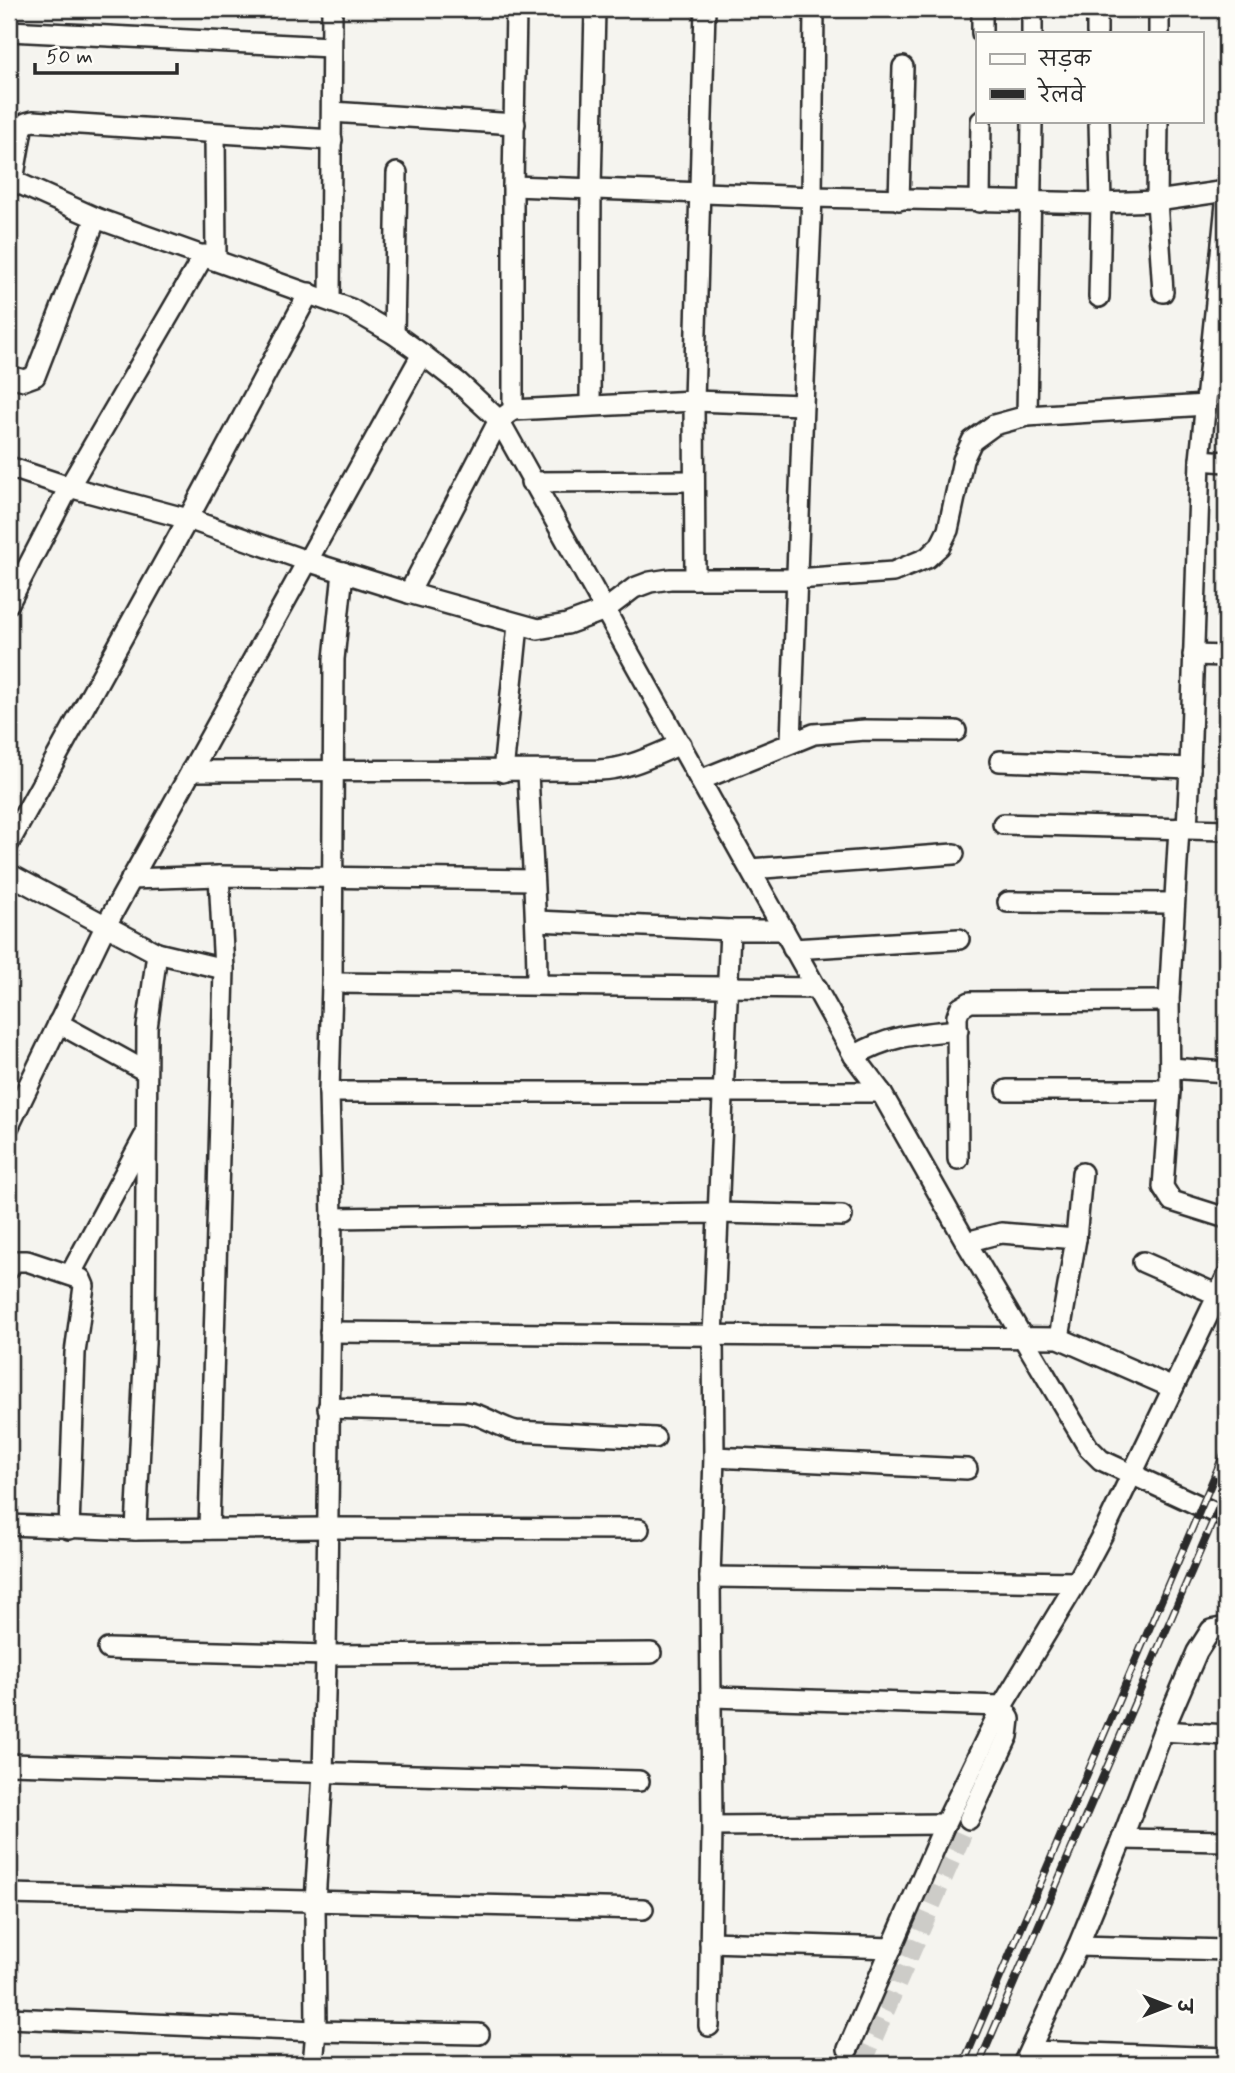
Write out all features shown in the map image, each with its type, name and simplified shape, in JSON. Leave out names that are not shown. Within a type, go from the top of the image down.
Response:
[{"type":"street","points":[[330,300],[332,9]]},
{"type":"street","points":[[516,9],[506,415],[531,482],[681,744],[854,1056],[881,1092],[966,1242],[1088,1447],[1101,1461],[1226,1518]]},
{"type":"street","points":[[590,405],[595,9]]},
{"type":"street","points":[[695,579],[694,401],[705,9]]},
{"type":"street","points":[[791,742],[812,197],[814,9]]},
{"type":"street","points":[[982,9],[982,32]]},
{"type":"street","points":[[1032,9],[1032,32]]},
{"type":"street","points":[[1097,9],[1097,32]]},
{"type":"street","points":[[1159,9],[1159,32]]},
{"type":"street","points":[[9,30],[330,47]]},
{"type":"street","points":[[898,200],[903,67]]},
{"type":"street","points":[[332,112],[515,124]]},
{"type":"street","points":[[332,140],[33,121],[22,128],[11,180],[96,218],[351,309],[394,334],[506,415],[590,405],[694,401],[803,405]]},
{"type":"street","points":[[979,202],[981,122]]},
{"type":"street","points":[[1027,416],[1032,122]]},
{"type":"street","points":[[1099,122],[1099,297]]},
{"type":"street","points":[[1158,122],[1157,201],[1163,292]]},
{"type":"street","points":[[9,603],[69,487],[210,257],[215,133]]},
{"type":"street","points":[[394,334],[397,173]]},
{"type":"street","points":[[513,186],[1032,203],[1157,201],[1226,191]]},
{"type":"street","points":[[1226,204],[1219,356],[1206,405],[1200,460],[1190,768],[1173,903],[1169,1001],[1170,1090],[1163,1187],[1172,1200],[1226,1215]]},
{"type":"street","points":[[9,376],[24,380],[35,376],[96,218]]},
{"type":"street","points":[[9,843],[309,293]]},
{"type":"street","points":[[9,1126],[105,927],[422,354]]},
{"type":"street","points":[[9,467],[69,487],[188,519],[409,593],[538,629],[554,627],[605,610],[634,589],[650,582],[797,579],[893,572],[927,558],[940,546],[948,530],[963,460],[972,441],[994,425],[1027,416],[1206,405]]},
{"type":"street","points":[[409,593],[506,415]]},
{"type":"street","points":[[1200,460],[1226,461]]},
{"type":"street","points":[[531,482],[694,481]]},
{"type":"street","points":[[313,2064],[316,2031],[316,1902],[326,1655],[332,1218],[329,1092],[334,659],[343,572]]},
{"type":"street","points":[[503,772],[518,625]]},
{"type":"street","points":[[1194,655],[1226,656]]},
{"type":"street","points":[[700,780],[791,742],[830,732],[956,732]]},
{"type":"street","points":[[191,771],[333,773],[617,769],[681,744]]},
{"type":"street","points":[[1000,761],[1190,768]]},
{"type":"street","points":[[528,772],[532,880],[537,921],[537,985]]},
{"type":"street","points":[[1003,824],[1226,830]]},
{"type":"street","points":[[750,869],[954,855]]},
{"type":"street","points":[[9,874],[157,953],[224,969]]},
{"type":"street","points":[[131,879],[219,876],[532,880]]},
{"type":"street","points":[[209,1529],[224,969],[219,876]]},
{"type":"street","points":[[1007,902],[1173,903]]},
{"type":"street","points":[[537,921],[784,930]]},
{"type":"street","points":[[709,2026],[713,1337],[730,930]]},
{"type":"street","points":[[793,949],[959,939]]},
{"type":"street","points":[[136,1530],[145,1343],[145,1071],[147,1028],[157,953]]},
{"type":"street","points":[[332,983],[817,988]]},
{"type":"street","points":[[958,1159],[957,1016],[960,1008],[970,1002],[1169,1001]]},
{"type":"street","points":[[58,1023],[145,1071]]},
{"type":"street","points":[[854,1056],[876,1043],[892,1038],[958,1030]]},
{"type":"street","points":[[1170,1068],[1226,1072]]},
{"type":"street","points":[[1007,1090],[1170,1090]]},
{"type":"street","points":[[329,1092],[881,1092]]},
{"type":"street","points":[[70,1275],[147,1133]]},
{"type":"street","points":[[1059,1338],[1076,1239],[1082,1173]]},
{"type":"street","points":[[332,1218],[717,1213],[842,1216]]},
{"type":"street","points":[[966,1242],[1001,1233],[1076,1239]]},
{"type":"street","points":[[9,1269],[13,1261],[19,1259],[81,1279],[85,1286],[75,1353],[69,1529]]},
{"type":"street","points":[[848,2049],[944,1824],[1002,1706],[1077,1582],[1134,1475],[1222,1287],[1143,1262]]},
{"type":"street","points":[[330,1332],[1059,1338],[1173,1388]]},
{"type":"street","points":[[328,1408],[475,1413],[516,1432],[654,1438]]},
{"type":"street","points":[[714,1457],[967,1469]]},
{"type":"street","points":[[9,1525],[136,1530],[639,1529]]},
{"type":"street","points":[[710,1577],[1077,1582]]},
{"type":"street","points":[[1226,1627],[1211,1630],[1206,1635],[1163,1731],[1078,1946],[1027,2057],[1226,2057]]},
{"type":"street","points":[[108,1649],[326,1655],[651,1653]]},
{"type":"street","points":[[712,1697],[1002,1706]]},
{"type":"street","points":[[969,1819],[1009,1736],[1010,1719],[1002,1706]]},
{"type":"street","points":[[1163,1731],[1226,1735]]},
{"type":"street","points":[[9,1764],[639,1781]]},
{"type":"street","points":[[712,1826],[944,1824]]},
{"type":"street","points":[[1122,1839],[1226,1841]]},
{"type":"street","points":[[9,1894],[643,1909]]},
{"type":"street","points":[[710,1942],[892,1948]]},
{"type":"street","points":[[1078,1946],[1226,1950]]},
{"type":"street","points":[[9,2018],[316,2031],[479,2034]]},
{"type":"tunnel","points":[[862,2064],[969,1819]]},
{"type":"railway","points":[[963,2064],[1226,1449]]},
{"type":"railway","points":[[979,2064],[1226,1491]]}]
